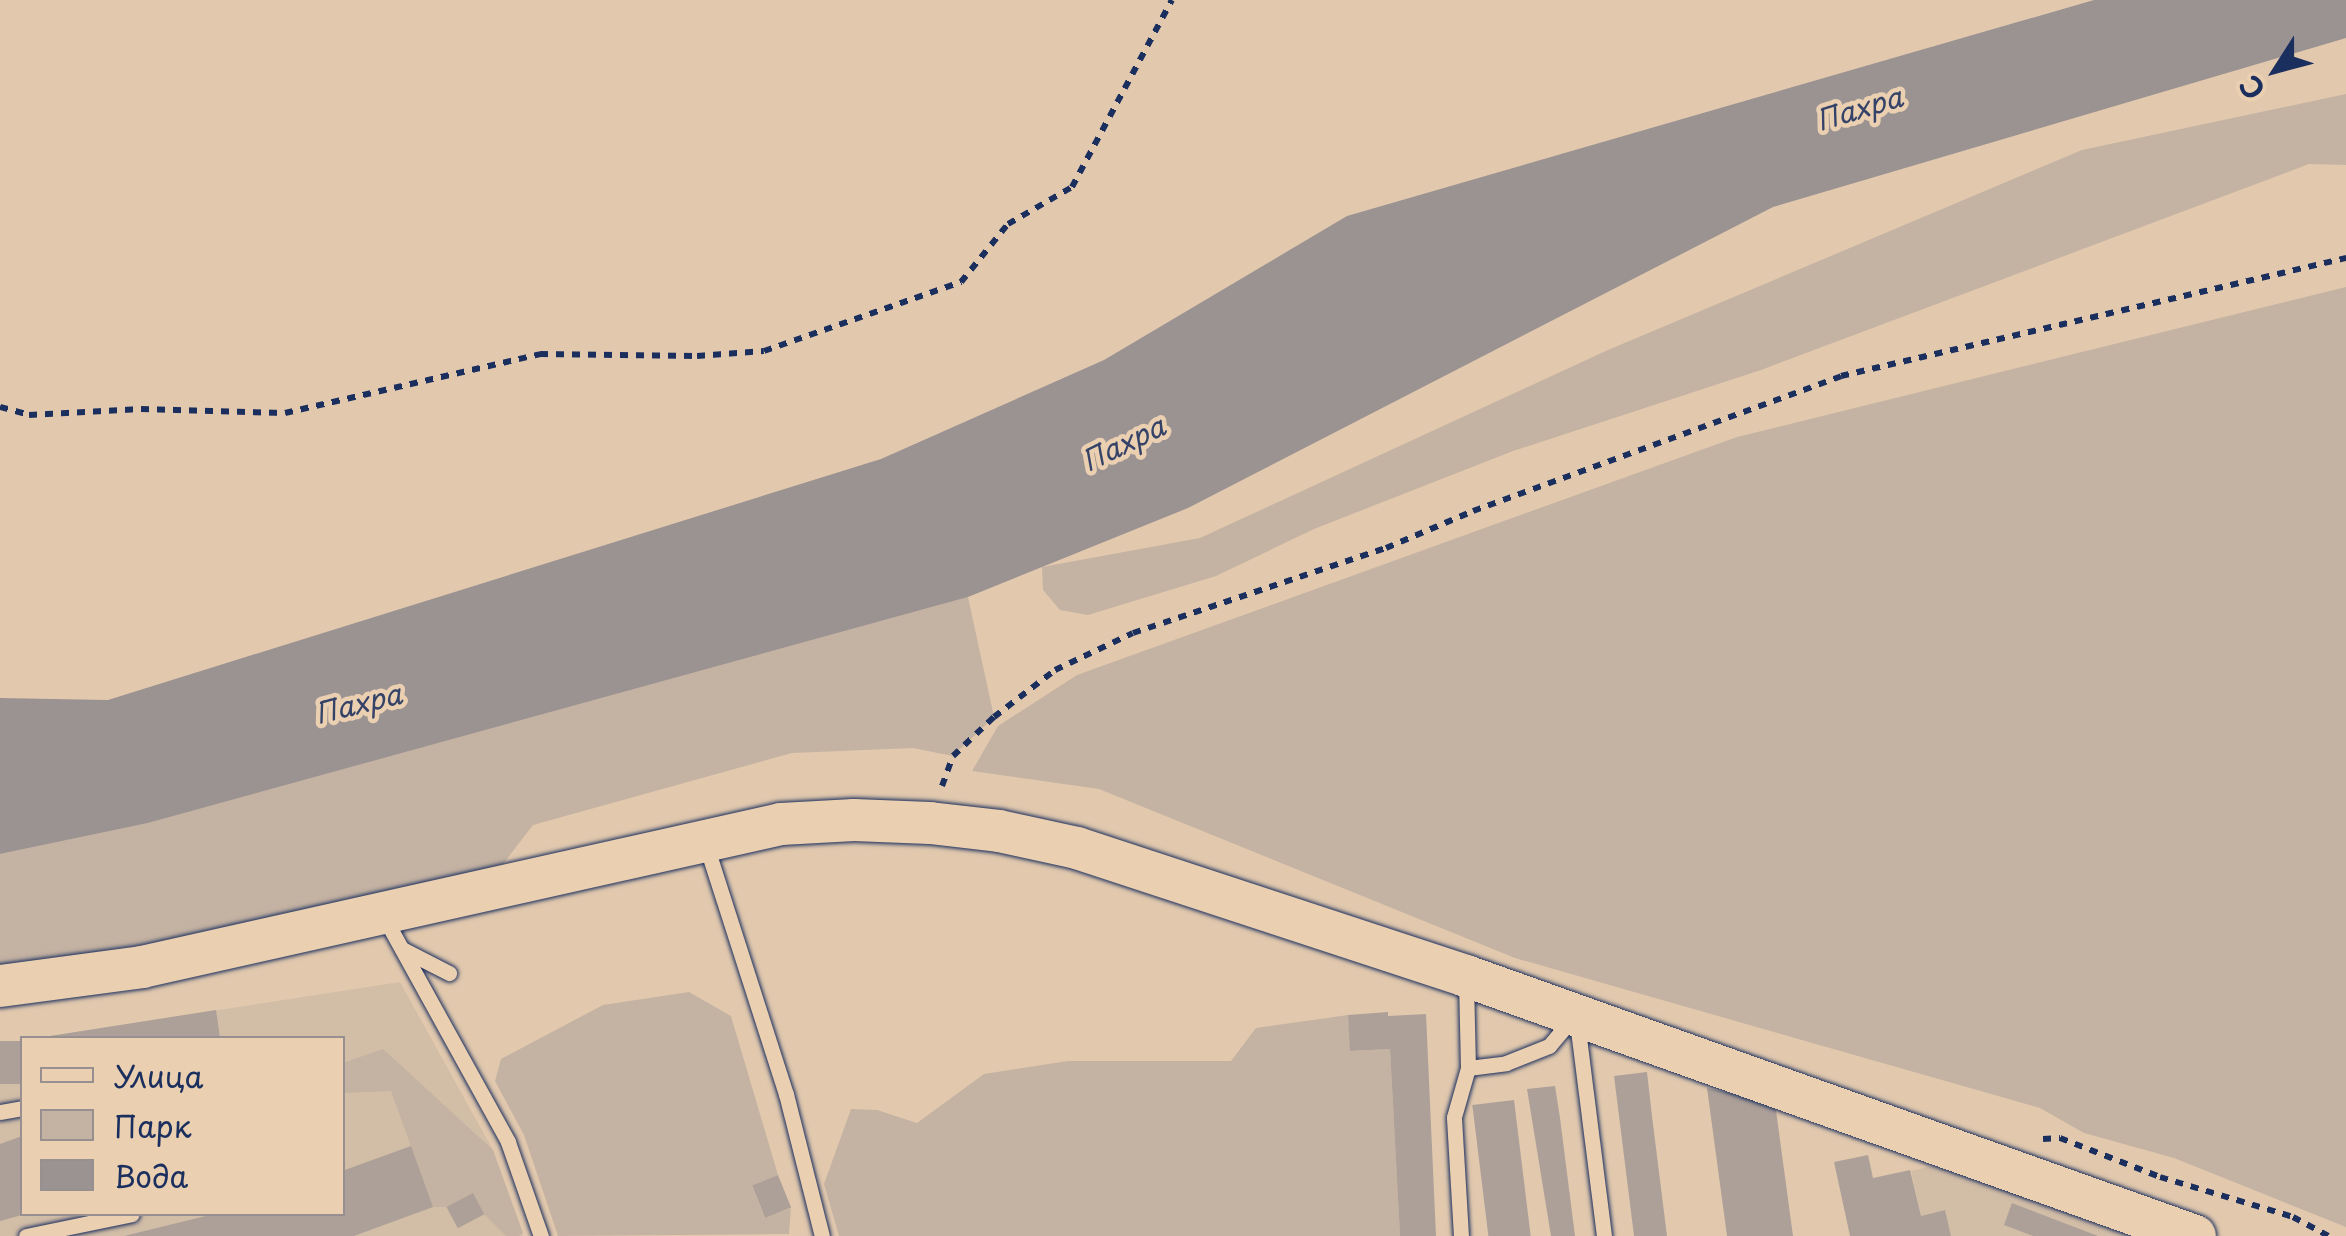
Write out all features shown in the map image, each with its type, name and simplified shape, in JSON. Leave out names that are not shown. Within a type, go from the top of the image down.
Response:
[{"type":"main road","points":[[0,986],[392,931],[704,838],[782,824],[854,820],[930,823],[999,831],[1076,848],[1576,1014],[2195,1236]]},
{"type":"lane","points":[[704,838],[786,1094],[822,1236]]},
{"type":"lane","points":[[392,931],[449,973]]},
{"type":"lane","points":[[392,931],[508,1142],[541,1236]]},
{"type":"lane","points":[[1461,1236],[1454,1118],[1468,1068],[1466,976]]},
{"type":"lane","points":[[1468,1068],[1506,1063],[1549,1046],[1576,1014]]},
{"type":"lane","points":[[1576,1014],[1604,1236]]},
{"type":"lane","points":[[26,1236],[122,1216]]},
{"type":"path","points":[[0,407],[29,415],[141,409],[286,413],[540,354],[698,356],[764,351],[961,282],[1008,224],[1072,187],[1172,0]]},
{"type":"path","points":[[930,823],[953,756],[994,717],[1056,670],[1132,633],[1386,548],[1473,511],[1841,376],[2346,258]]},
{"type":"shaded area","points":[[400,982],[493,1150],[523,1236],[0,1236],[0,1045],[20,1041],[20,1216],[345,1216],[345,1036],[51,1036]]},
{"type":"shaded area","points":[[1945,1163],[2195,1236],[1951,1236],[1945,1211],[1921,1216],[1911,1171]]},
{"type":"green space","points":[[2346,94],[2346,165],[2309,164],[1761,370],[1513,451],[1314,529],[1216,576],[1088,615],[1060,610],[1043,590],[1042,567],[1200,538],[1608,350],[2082,150]]},
{"type":"green space","points":[[2346,287],[2346,1227],[2174,1158],[2084,1133],[2040,1108],[1515,958],[1099,789],[972,771],[998,726],[1077,675],[1737,437]]},
{"type":"green space","points":[[968,597],[994,717],[953,756],[913,748],[792,753],[533,825],[483,890],[0,986],[0,854],[148,823]]},
{"type":"green space","points":[[689,992],[731,1016],[778,1175],[752,1186],[765,1218],[791,1208],[789,1234],[558,1236],[524,1135],[495,1081],[501,1059],[603,1005]]},
{"type":"green space","points":[[1348,1015],[1351,1051],[1390,1049],[1400,1236],[839,1236],[824,1184],[851,1109],[877,1110],[917,1123],[984,1074],[1068,1061],[1231,1061],[1256,1028]]},
{"type":"green space","points":[[383,1049],[493,1150],[523,1233],[506,1236],[484,1214],[473,1194],[446,1207],[433,1207],[391,1091],[345,1093],[345,1062]]},
{"type":"water","name":"Пахра","points":[[2094,0],[2346,0],[2346,38],[1773,207],[1188,508],[968,597],[148,823],[0,854],[0,698],[108,700],[881,459],[1104,360],[1347,216]]},
{"type":"building","points":[[216,1010],[220,1036],[50,1036]]},
{"type":"building","points":[[1388,1012],[1388,1016],[1426,1014],[1436,1236],[1400,1236],[1390,1049],[1350,1051],[1348,1015]]},
{"type":"building","points":[[0,1041],[20,1041],[20,1084],[0,1084]]},
{"type":"building","points":[[1647,1072],[1667,1236],[1634,1236],[1614,1076]]},
{"type":"building","points":[[1555,1086],[1575,1236],[1551,1236],[1527,1089]]},
{"type":"building","points":[[1707,1088],[1775,1103],[1793,1236],[1727,1236]]},
{"type":"building","points":[[1514,1100],[1531,1236],[1488,1236],[1472,1105]]},
{"type":"building","points":[[20,1137],[20,1216],[0,1221],[0,1144]]},
{"type":"building","points":[[411,1146],[433,1207],[354,1236],[124,1236],[206,1216],[345,1216],[345,1170]]},
{"type":"building","points":[[1868,1155],[1873,1178],[1910,1170],[1921,1216],[1945,1210],[1951,1236],[1850,1236],[1834,1162]]},
{"type":"building","points":[[778,1175],[791,1207],[765,1218],[752,1185]]},
{"type":"building","points":[[473,1193],[484,1214],[458,1228],[447,1207]]},
{"type":"building","points":[[2012,1203],[2098,1236],[2033,1236],[2004,1225]]}]
